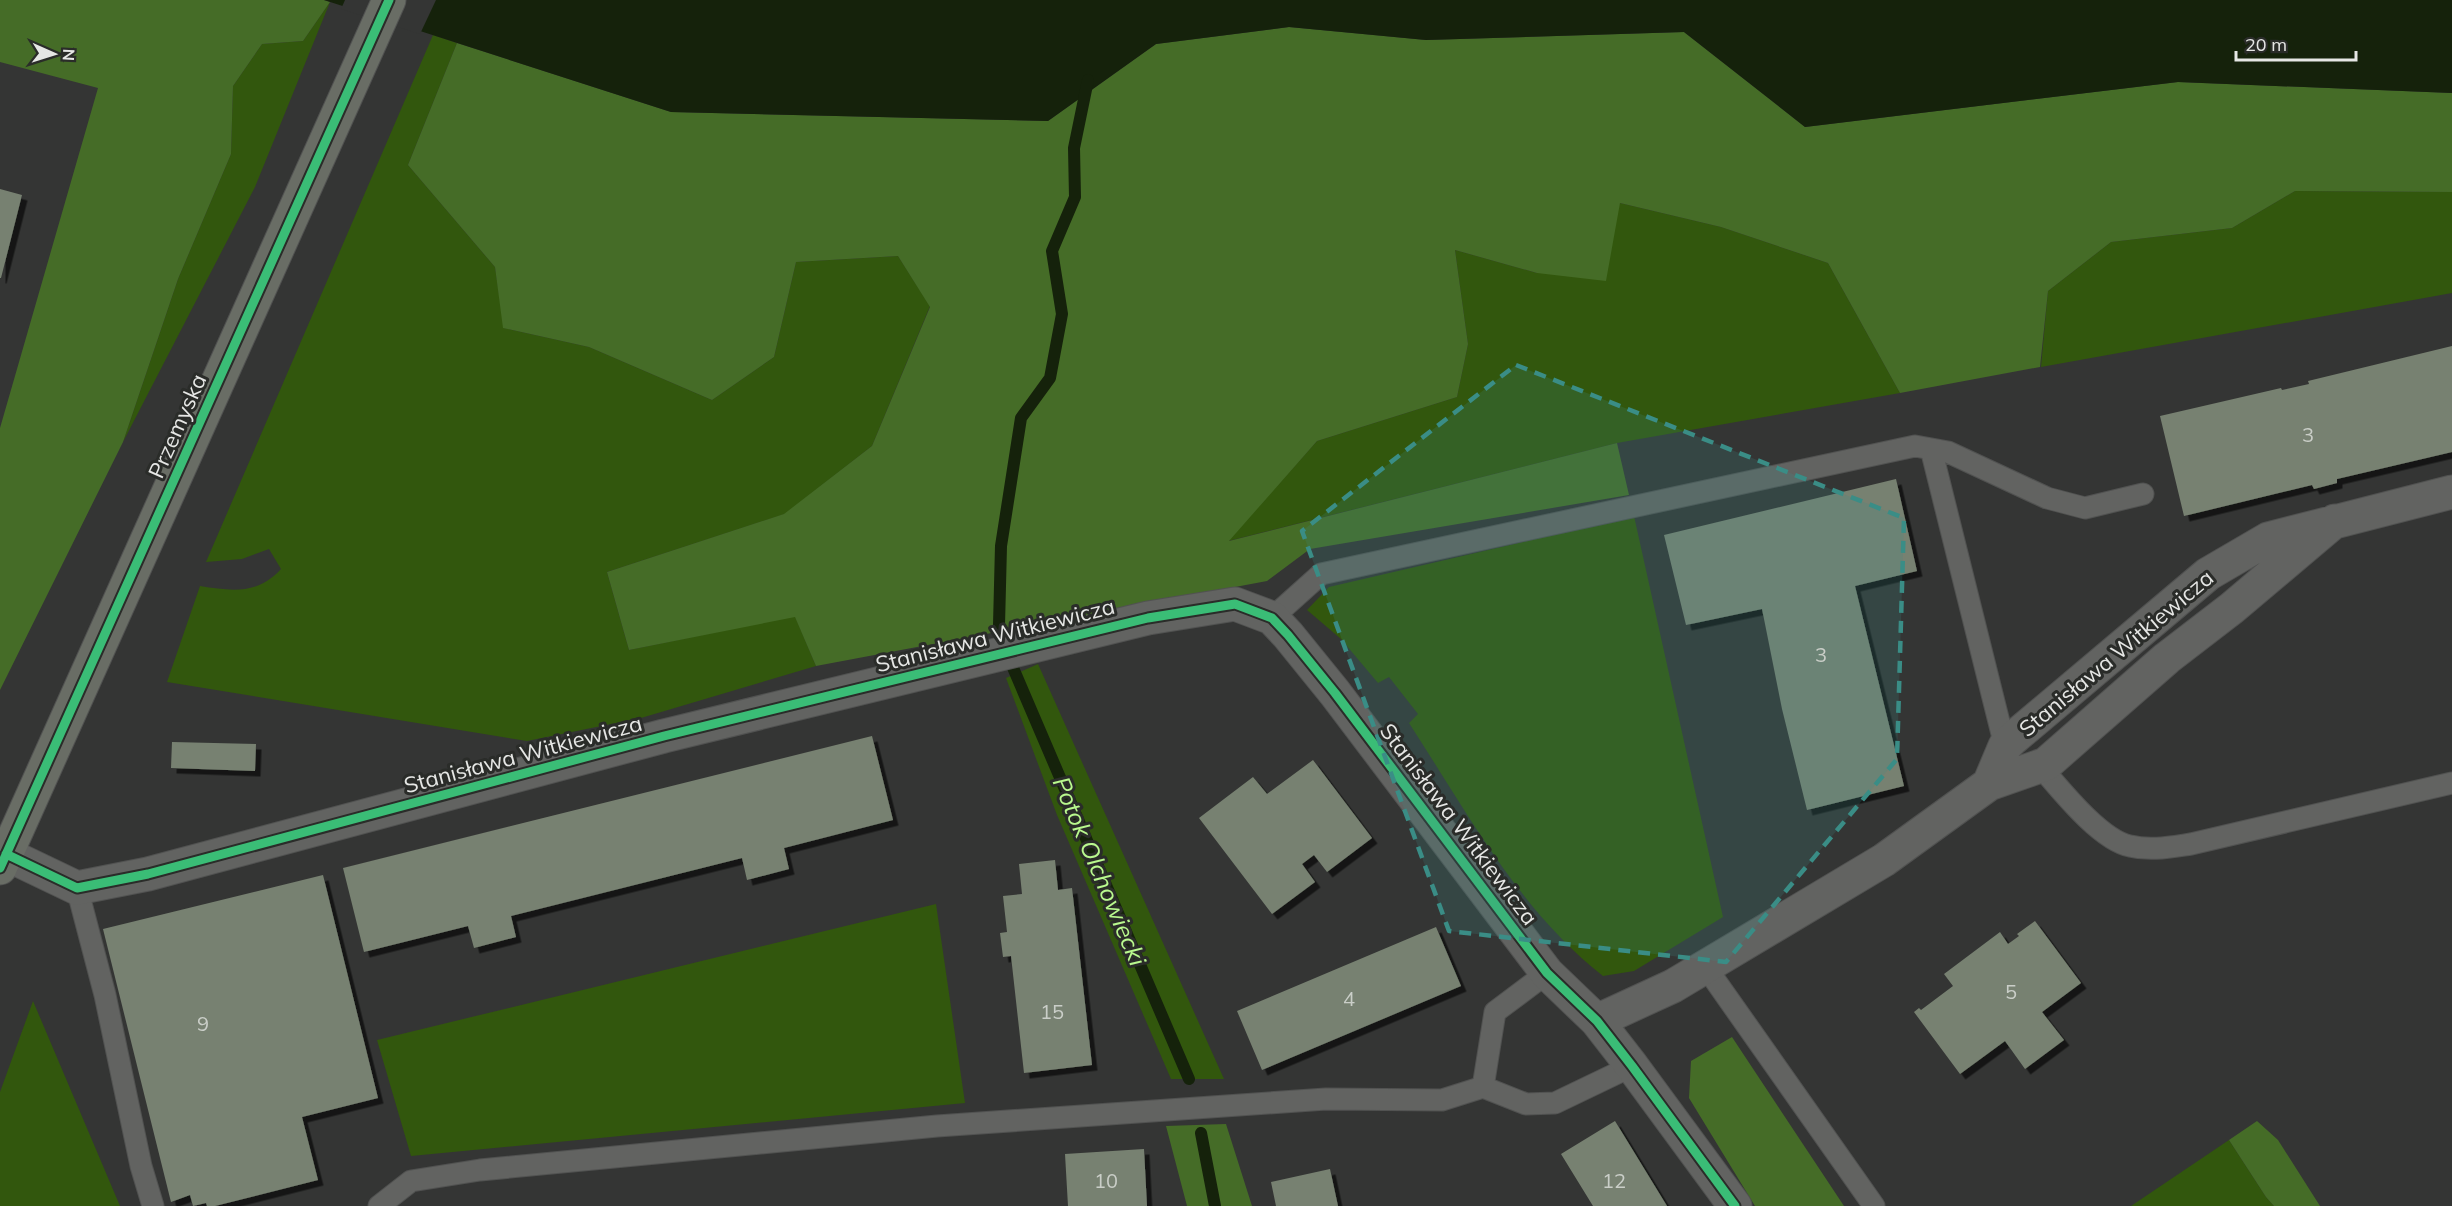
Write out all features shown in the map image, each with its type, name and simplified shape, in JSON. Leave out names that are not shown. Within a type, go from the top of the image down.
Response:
[{"type":"main road","name":"Przemyska","points":[[3,861],[389,0]]},
{"type":"street","name":"Stanisława Witkiewicza","points":[[1989,784],[2005,746],[2208,574],[2268,539],[2452,492]]},
{"type":"street","name":"Stanisława Witkiewicza","points":[[1597,1021],[1673,986],[1884,860],[1989,784],[2046,764],[2167,658],[2232,608],[2335,521]]},
{"type":"street","name":"Stanisława Witkiewicza","points":[[77,888],[148,874],[664,736],[1148,618],[1235,604],[1272,618],[1335,693],[1547,973],[1597,1021],[1735,1206]]},
{"type":"street","points":[[3,861],[77,888]]},
{"type":"lane","points":[[1272,618],[1321,574],[1915,446],[1948,452],[2047,498],[2085,507],[2143,494]]},
{"type":"lane","points":[[1931,448],[2005,746]]},
{"type":"lane","points":[[2040,766],[2078,809],[2111,837],[2127,846],[2147,849],[2191,844],[2452,783]]},
{"type":"lane","points":[[77,888],[105,995],[141,1166],[153,1206]]},
{"type":"lane","points":[[1705,966],[1874,1206]]},
{"type":"lane","points":[[1483,1088],[1495,1012],[1547,973]]},
{"type":"lane","points":[[379,1206],[411,1180],[480,1170],[958,1125],[1326,1099],[1442,1100],[1483,1088],[1526,1104],[1555,1103],[1632,1066]]},
{"type":"highlighted area","points":[[1516,365],[1904,518],[1897,759],[1726,962],[1449,931],[1302,531]]},
{"type":"green space","points":[[0,0],[324,0],[330,2],[303,41],[262,44],[233,86],[231,154],[178,279],[123,442],[0,690],[0,428],[98,88],[0,62]]},
{"type":"green space","points":[[330,2],[255,187],[123,442],[178,279],[231,154],[233,86],[262,44],[303,41]]},
{"type":"green space","points":[[1289,27],[1426,40],[1684,32],[1805,127],[2178,82],[2452,93],[2452,192],[2295,191],[2232,228],[2111,242],[2048,291],[2040,367],[1900,393],[1828,263],[1721,227],[1620,203],[1606,281],[1537,273],[1455,250],[1468,344],[1457,397],[1317,441],[1229,541],[1617,443],[1629,495],[1310,549],[1267,581],[816,666],[795,617],[629,650],[607,572],[784,514],[872,446],[930,307],[898,256],[796,262],[774,357],[712,400],[589,347],[503,328],[495,267],[408,165],[457,43],[671,112],[1048,121],[1156,44]]},
{"type":"green space","points":[[433,35],[457,43],[408,165],[495,267],[504,328],[589,347],[712,400],[774,357],[796,262],[898,256],[930,306],[872,446],[785,514],[607,572],[629,650],[795,616],[816,666],[641,718],[527,741],[167,682],[200,586],[244,589],[263,583],[281,569],[269,549],[242,559],[206,562]]},
{"type":"green space","points":[[2295,191],[2452,192],[2452,293],[2041,367],[2048,291],[2111,242],[2232,228]]},
{"type":"green space","points":[[1620,203],[1721,227],[1828,263],[1900,393],[1617,443],[1228,541],[1317,441],[1457,397],[1468,344],[1455,250],[1537,273]]},
{"type":"green space","points":[[1634,516],[1723,917],[1634,971],[1603,976],[1545,921],[1496,858],[1409,723],[1418,714],[1389,677],[1378,683],[1341,639],[1307,610],[1329,587]]},
{"type":"green space","points":[[1038,664],[1224,1079],[1171,1079],[1057,815],[1006,678]]},
{"type":"green space","points":[[936,904],[965,1103],[411,1156],[377,1040]]},
{"type":"green space","points":[[33,1001],[120,1206],[0,1206],[0,1092]]},
{"type":"green space","points":[[1732,1037],[1844,1206],[1755,1206],[1689,1098],[1691,1061]]},
{"type":"green space","points":[[2257,1121],[2278,1140],[2320,1206],[2274,1206],[2266,1197],[2229,1140]]},
{"type":"green space","points":[[1226,1124],[1252,1206],[1187,1206],[1166,1126]]},
{"type":"green space","points":[[2229,1140],[2274,1206],[2131,1206]]},
{"type":"shaded area","points":[[324,0],[2452,0],[2452,93],[2178,82],[1805,127],[1684,32],[1426,40],[1289,27],[1156,44],[1048,121],[671,112]]},
{"type":"pier","points":[[345,0],[436,0],[420,34],[341,9]]},
{"type":"building","points":[[0,189],[22,195],[1,278],[0,278]]},
{"type":"building","points":[[2452,346],[2452,452],[2337,479],[2337,483],[2314,489],[2312,485],[2184,516],[2160,416],[2281,388],[2282,390],[2309,384],[2308,381]]},
{"type":"building","points":[[1896,479],[1917,571],[1855,586],[1904,786],[1807,810],[1782,709],[1762,609],[1686,625],[1664,535]]},
{"type":"building","points":[[872,736],[893,820],[784,848],[789,869],[747,880],[742,858],[511,916],[516,937],[474,948],[468,926],[364,952],[343,868]]},
{"type":"building","points":[[172,742],[256,744],[255,771],[171,768]]},
{"type":"building","points":[[1313,760],[1372,838],[1327,872],[1314,855],[1302,864],[1315,882],[1272,914],[1199,818],[1253,777],[1267,794]]},
{"type":"building","points":[[1055,860],[1058,890],[1072,888],[1092,1065],[1024,1073],[1011,956],[1003,957],[1000,933],[1007,932],[1003,896],[1022,894],[1019,864]]},
{"type":"building","points":[[323,875],[378,1098],[302,1117],[318,1180],[215,1206],[207,1206],[206,1203],[193,1206],[190,1195],[171,1202],[103,929]]},
{"type":"building","points":[[2035,921],[2081,983],[2042,1012],[2064,1040],[2025,1069],[2005,1041],[1960,1074],[1914,1012],[1919,1008],[1921,1010],[1953,986],[1944,974],[2000,932],[2008,944]]},
{"type":"building","points":[[1436,927],[1461,986],[1262,1070],[1237,1011]]},
{"type":"building","points":[[1615,1121],[1667,1206],[1593,1206],[1561,1154]]},
{"type":"building","points":[[1144,1149],[1147,1206],[1068,1206],[1065,1154]]},
{"type":"building","points":[[1330,1169],[1338,1206],[1276,1206],[1271,1182]]},
{"type":"waterway","name":"Potok Olchowiecki","points":[[999,625],[1001,546],[1021,418],[1050,378],[1062,314],[1052,251],[1075,197],[1074,148],[1088,80]]},
{"type":"waterway","name":"Potok Olchowiecki","points":[[1011,663],[1189,1079]]},
{"type":"waterway","name":"Potok Olchowiecki","points":[[1201,1133],[1215,1206]]},
{"type":"cycle path","points":[[0,868],[389,0]]},
{"type":"cycle path","points":[[6,854],[77,888],[148,874],[664,736],[1148,618],[1235,604],[1272,618],[1288,635],[1335,693],[1547,973],[1597,1021],[1735,1206]]}]
